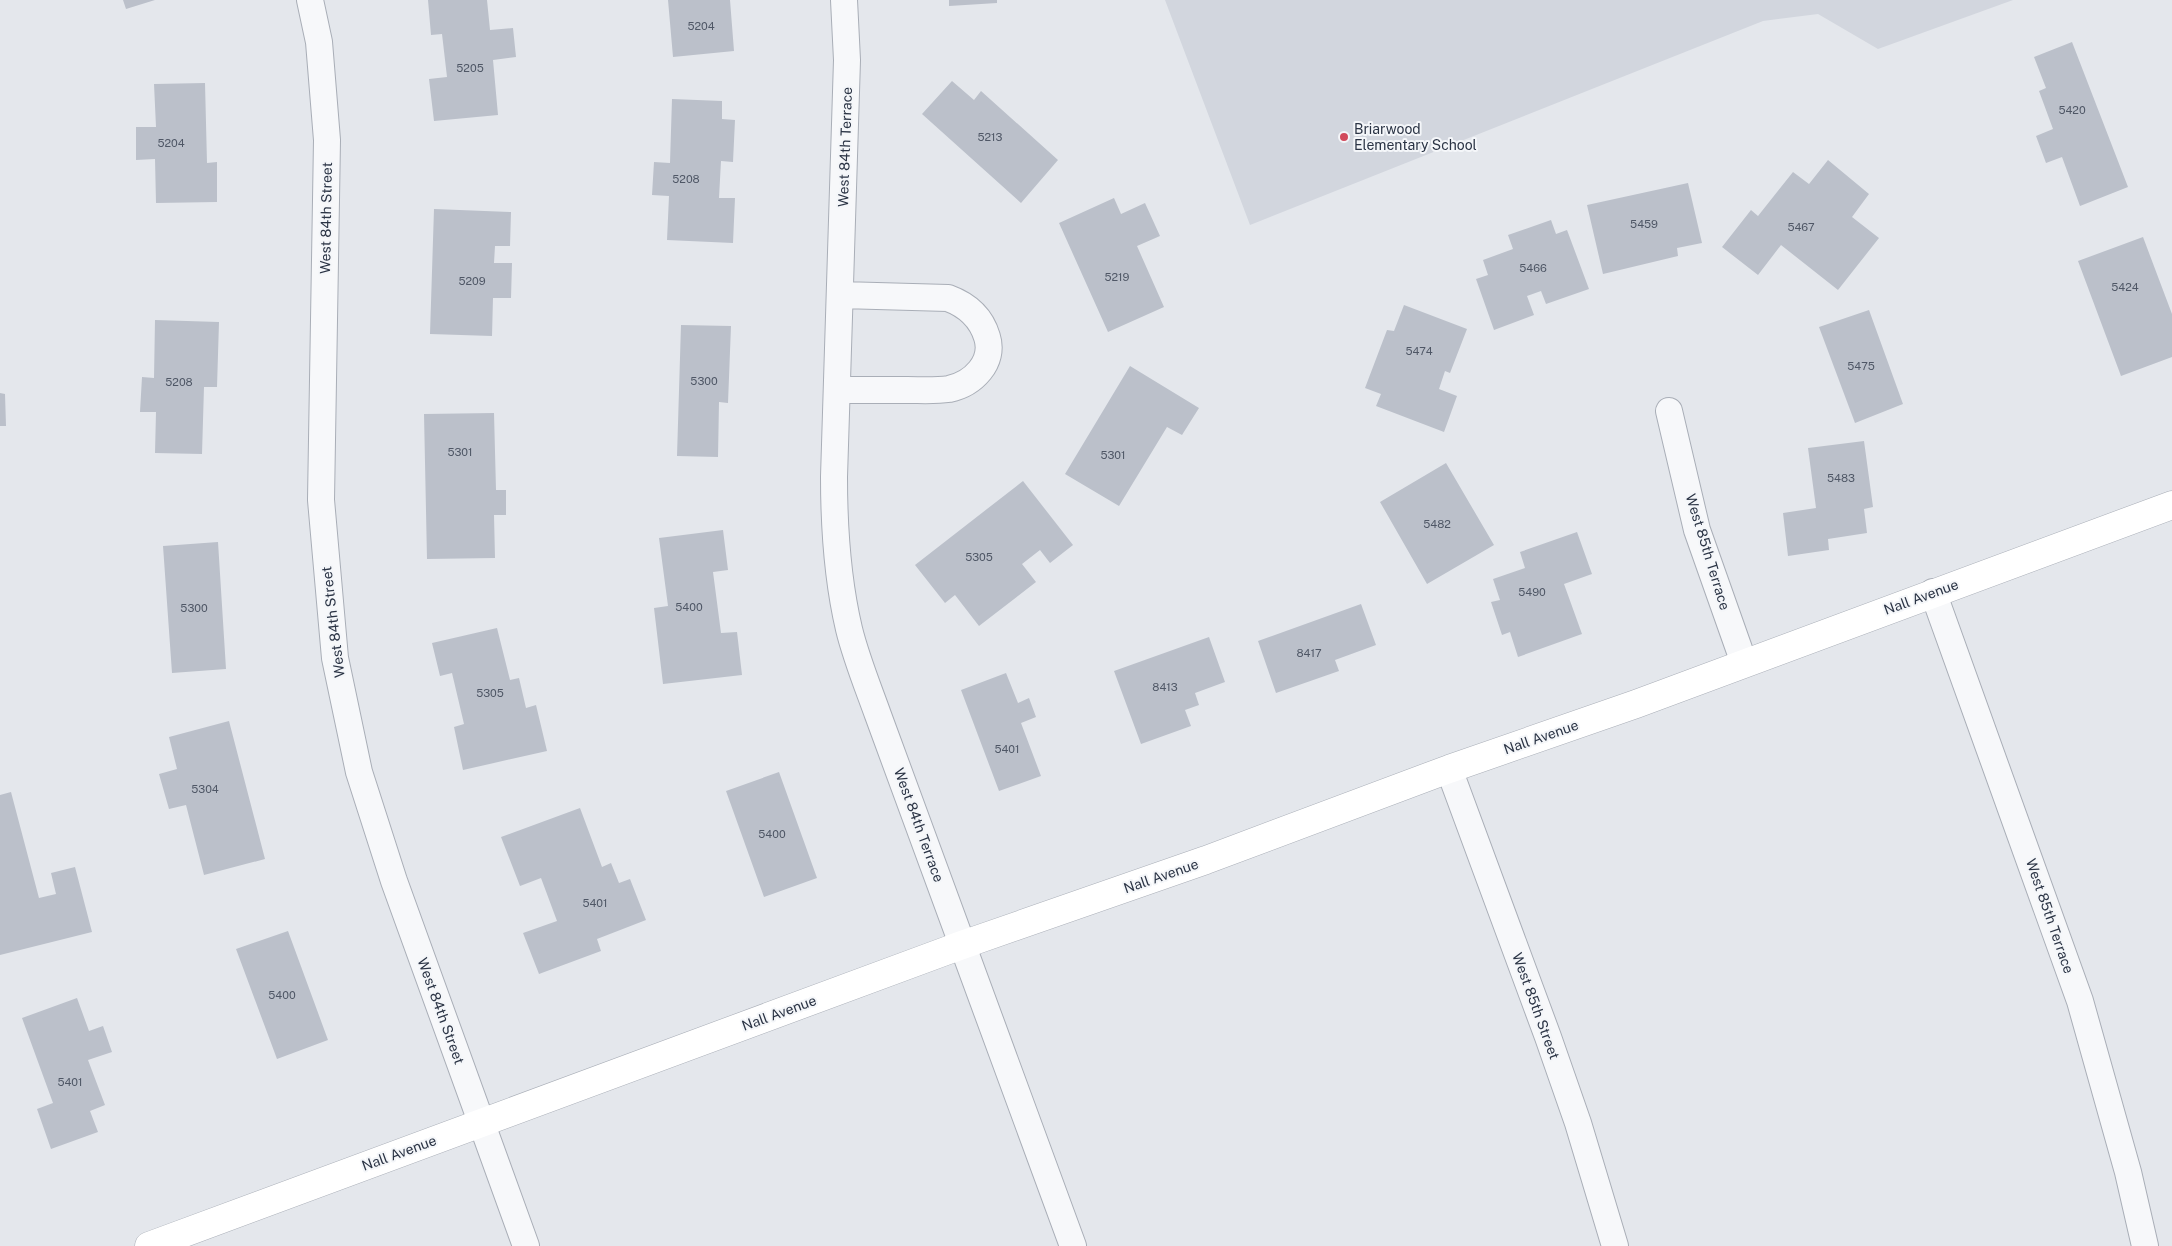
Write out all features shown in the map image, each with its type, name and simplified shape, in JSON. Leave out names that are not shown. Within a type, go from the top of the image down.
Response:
[{"type":"main road","name":"Nall Avenue","points":[[149,1246],[962,945],[1206,860],[1450,769],[1636,704],[1933,592],[2172,505]]},
{"type":"street","name":"West 84th Street","points":[[310,0],[319,42],[327,140],[320,500],[335,658],[359,772],[394,880],[526,1246]]},
{"type":"street","name":"West 84th Terrace","points":[[844,0],[847,60],[834,477],[834,529],[838,574],[849,630],[1073,1246]]},
{"type":"street","points":[[838,390],[951,388],[976,375],[985,366],[989,344],[985,331],[973,313],[963,304],[948,298],[841,295]]},
{"type":"street","name":"West 85th Terrace","points":[[1670,411],[1698,530],[1744,663]]},
{"type":"street","name":"West 85th Terrace","points":[[1933,592],[2080,1001],[2128,1172],[2144,1246]]},
{"type":"street","name":"West 85th Street","points":[[1450,769],[1578,1123],[1615,1246]]},
{"type":"shaded area","name":"Briarwood Elementary School","points":[[1165,0],[2013,0],[1878,49],[1818,14],[1763,21],[1250,225]]},
{"type":"building","points":[[123,0],[155,0],[126,9]]},
{"type":"building","points":[[428,0],[487,0],[490,30],[513,28],[516,57],[493,60],[498,115],[434,121],[429,79],[447,77],[442,34],[431,35]]},
{"type":"building","points":[[668,0],[730,0],[734,51],[673,57]]},
{"type":"building","points":[[949,0],[997,0],[997,3],[949,6]]},
{"type":"building","points":[[2072,42],[2128,187],[2080,206],[2062,157],[2046,163],[2036,136],[2053,129],[2039,91],[2046,88],[2034,57]]},
{"type":"building","points":[[952,81],[974,100],[981,91],[1058,160],[1021,203],[922,114]]},
{"type":"building","points":[[205,83],[207,163],[217,162],[217,202],[156,203],[155,159],[136,160],[136,127],[156,127],[154,84]]},
{"type":"building","points":[[672,99],[722,101],[722,119],[735,120],[733,162],[721,161],[719,198],[735,198],[733,243],[667,240],[669,196],[652,195],[654,162],[670,163]]},
{"type":"building","points":[[1828,160],[1869,194],[1852,217],[1879,238],[1838,290],[1781,245],[1758,275],[1722,247],[1751,210],[1758,216],[1793,172],[1809,184]]},
{"type":"building","points":[[1688,183],[1702,243],[1677,248],[1678,256],[1603,274],[1587,205]]},
{"type":"building","points":[[1114,198],[1121,214],[1145,203],[1160,236],[1137,246],[1164,307],[1108,332],[1059,223]]},
{"type":"building","points":[[434,209],[511,212],[510,246],[495,246],[494,263],[512,263],[511,298],[493,298],[492,336],[430,334]]},
{"type":"building","points":[[1551,220],[1556,234],[1567,230],[1589,289],[1546,304],[1541,291],[1527,296],[1534,315],[1494,330],[1476,279],[1488,275],[1483,260],[1513,249],[1508,235]]},
{"type":"building","points":[[2143,237],[2172,314],[2172,357],[2121,376],[2078,261]]},
{"type":"building","points":[[1404,305],[1467,329],[1450,373],[1445,371],[1439,389],[1457,396],[1444,432],[1376,406],[1381,394],[1365,388],[1387,330],[1394,331]]},
{"type":"building","points":[[1869,310],[1903,404],[1855,423],[1819,327]]},
{"type":"building","points":[[155,320],[219,322],[217,387],[204,387],[202,454],[155,453],[156,412],[140,412],[142,377],[154,378]]},
{"type":"building","points":[[681,325],[731,326],[728,403],[719,402],[718,457],[677,456]]},
{"type":"building","points":[[1130,366],[1199,408],[1182,435],[1167,427],[1119,506],[1065,474]]},
{"type":"building","points":[[0,393],[5,394],[6,426],[0,426]]},
{"type":"building","points":[[494,413],[496,490],[506,490],[506,515],[494,515],[495,558],[427,559],[424,414]]},
{"type":"building","points":[[1864,441],[1873,507],[1864,509],[1867,533],[1828,539],[1829,550],[1788,556],[1783,513],[1816,508],[1808,448]]},
{"type":"building","points":[[1446,463],[1494,545],[1427,584],[1380,502]]},
{"type":"building","points":[[1023,481],[1073,545],[1050,563],[1040,550],[1022,564],[1036,582],[979,626],[955,595],[945,603],[915,565]]},
{"type":"building","points":[[723,530],[728,570],[713,572],[721,633],[737,632],[742,675],[663,684],[654,608],[668,606],[659,538]]},
{"type":"building","points":[[1577,532],[1592,574],[1564,584],[1582,634],[1518,657],[1510,632],[1502,635],[1491,602],[1500,600],[1493,579],[1525,568],[1520,552]]},
{"type":"building","points":[[218,542],[226,669],[172,673],[163,546]]},
{"type":"building","points":[[1361,604],[1376,645],[1335,660],[1339,671],[1276,693],[1258,641]]},
{"type":"building","points":[[497,628],[510,680],[519,678],[526,708],[536,705],[547,751],[463,770],[454,727],[464,724],[452,673],[440,676],[432,643]]},
{"type":"building","points":[[1209,637],[1225,682],[1195,693],[1199,705],[1185,710],[1191,726],[1141,744],[1114,671]]},
{"type":"building","points":[[1006,673],[1018,703],[1029,698],[1036,717],[1021,723],[1041,776],[999,791],[961,690]]},
{"type":"building","points":[[229,721],[265,859],[204,875],[186,805],[169,809],[159,774],[177,769],[169,737]]},
{"type":"building","points":[[779,772],[817,878],[764,897],[726,791]]},
{"type":"building","points":[[11,792],[39,898],[56,894],[51,873],[75,867],[92,932],[0,955],[0,795]]},
{"type":"building","points":[[580,808],[602,867],[611,863],[619,883],[630,879],[646,920],[597,939],[601,951],[539,974],[523,933],[557,921],[541,878],[520,886],[501,837]]},
{"type":"building","points":[[288,931],[328,1040],[277,1059],[236,949]]},
{"type":"building","points":[[77,998],[89,1031],[103,1026],[112,1052],[88,1060],[105,1105],[90,1111],[98,1132],[51,1149],[37,1109],[53,1103],[22,1018]]},
{"type":"place","name":"Briarwood Elementary School","points":[[1344,137]]}]
